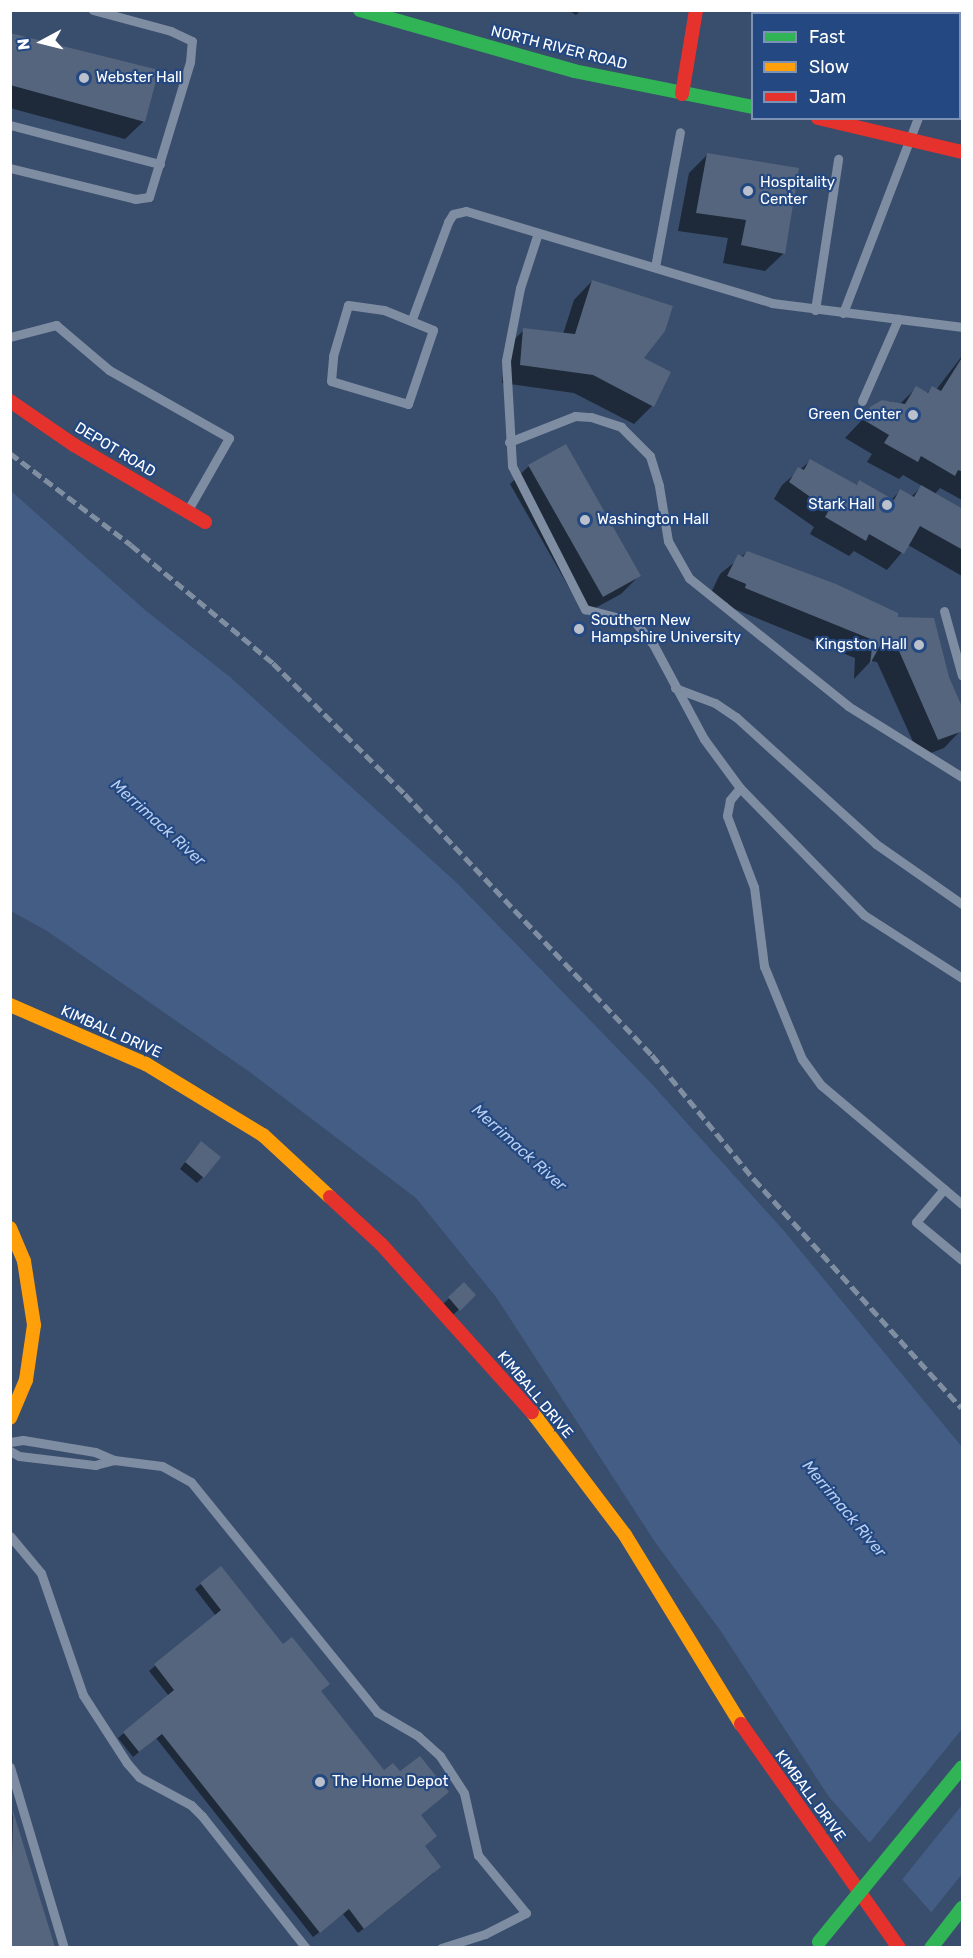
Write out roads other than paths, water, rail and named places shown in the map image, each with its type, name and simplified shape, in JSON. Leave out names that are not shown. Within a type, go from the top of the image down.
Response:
[{"type":"main road","name":"NORTH RIVER ROAD","points":[[360,10],[574,71],[682,94],[751,106]]},
{"type":"main road","points":[[682,94],[696,10]]},
{"type":"main road","points":[[827,120],[963,152]]},
{"type":"main road","name":"DEPOT ROAD","points":[[10,401],[74,445],[205,522]]},
{"type":"main road","name":"KIMBALL DRIVE","points":[[10,1005],[146,1064],[263,1135],[381,1244],[527,1406],[625,1535],[758,1752],[898,1947]]},
{"type":"main road","points":[[10,1228],[24,1261],[34,1325],[26,1380],[10,1418]]},
{"type":"main road","points":[[817,1945],[963,1767]]},
{"type":"main road","points":[[931,1947],[963,1908]]},
{"type":"lane","points":[[10,168],[142,200],[149,197],[190,62],[192,41],[171,31],[93,10]]},
{"type":"lane","points":[[843,314],[917,120]]},
{"type":"lane","points":[[10,125],[160,164]]},
{"type":"lane","points":[[655,267],[680,132]]},
{"type":"lane","points":[[815,309],[838,159]]},
{"type":"lane","points":[[412,320],[453,214],[472,211],[772,303],[843,314],[963,327]]},
{"type":"lane","points":[[538,233],[510,327],[505,396],[509,442],[518,484],[585,609],[635,622],[653,644],[704,739],[740,788],[864,915],[963,978]]},
{"type":"lane","points":[[348,305],[367,306],[412,320],[432,330],[408,404],[331,381],[333,356],[348,305]]},
{"type":"lane","points":[[862,401],[898,320]]},
{"type":"lane","points":[[10,337],[56,325],[108,370],[229,438],[186,512]]},
{"type":"lane","points":[[509,442],[575,416],[599,418],[621,427],[650,456],[659,486],[668,541],[689,578],[849,706],[963,777]]},
{"type":"lane","points":[[944,611],[963,676]]},
{"type":"lane","points":[[675,688],[715,703],[736,717],[890,856],[963,904]]},
{"type":"lane","points":[[740,788],[730,800],[727,816],[754,887],[764,966],[802,1059],[821,1085],[963,1204]]},
{"type":"lane","points":[[944,1189],[916,1222],[963,1260]]},
{"type":"lane","points":[[10,1442],[95,1452],[114,1460],[162,1466],[191,1482],[377,1712],[428,1744],[453,1773],[464,1793],[478,1855],[526,1913],[485,1934],[441,1947]]},
{"type":"lane","points":[[10,1451],[19,1456],[95,1465],[114,1460]]},
{"type":"lane","points":[[10,1536],[41,1573],[83,1695],[127,1763],[139,1777],[191,1805],[202,1816],[306,1947]]},
{"type":"lane","points":[[10,1767],[64,1947]]},
{"type":"water","name":"Merrimack River","points":[[10,490],[145,610],[230,677],[458,884],[650,1082],[785,1232],[962,1447],[962,1947],[829,1797],[720,1630],[655,1542],[496,1297],[416,1198],[251,1073],[47,931],[11,911]]},
{"type":"railway","points":[[10,453],[131,545],[273,663],[405,794],[652,1055],[754,1179],[962,1408]]},
{"type":"place","name":"Webster Hall","points":[[84,78]]},
{"type":"place","name":"Hospitality Center","points":[[748,191]]},
{"type":"place","name":"Green Center","points":[[913,415]]},
{"type":"place","name":"Stark Hall","points":[[887,505]]},
{"type":"place","name":"Washington Hall","points":[[585,520]]},
{"type":"place","name":"Southern New Hampshire University","points":[[579,629]]},
{"type":"place","name":"Kingston Hall","points":[[919,645]]},
{"type":"place","name":"The Home Depot","points":[[320,1782]]}]
